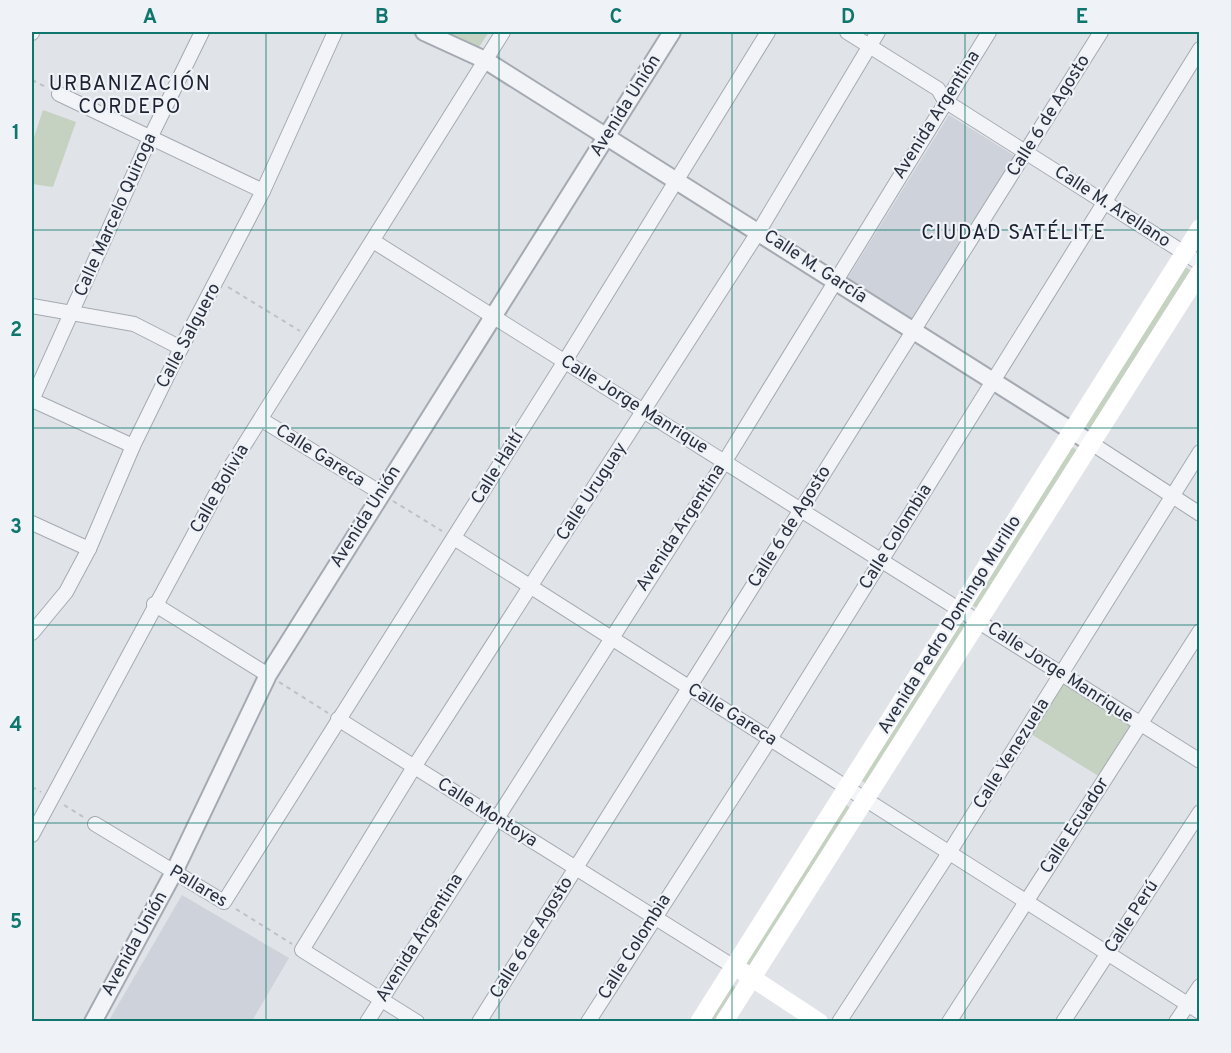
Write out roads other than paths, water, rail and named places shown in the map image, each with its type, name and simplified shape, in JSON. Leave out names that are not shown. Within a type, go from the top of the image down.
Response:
[{"type":"main road","name":"Avenida Pedro Domingo Murillo","points":[[699,1022],[1200,228]]},
{"type":"main road","name":"Avenida Pedro Domingo Murillo","points":[[724,1022],[866,800],[977,620],[1200,272]]},
{"type":"main road","name":"Calle Montoya","points":[[734,967],[819,1022]]},
{"type":"street","name":"Calle Marcelo Quiroga","points":[[32,400],[151,136],[202,32]]},
{"type":"street","name":"Calle Salguero","points":[[32,633],[66,592],[89,549],[133,446],[263,191],[335,32]]},
{"type":"street","name":"Calle M. García","points":[[424,32],[485,60],[915,330],[1200,514]]},
{"type":"street","name":"Calle Bolivia","points":[[32,835],[154,604],[231,466],[262,420],[503,32]]},
{"type":"street","name":"Avenida Unión","points":[[93,1022],[174,872],[268,675],[672,32]]},
{"type":"street","name":"Calle Haití","points":[[224,902],[677,182],[768,32]]},
{"type":"street","name":"Calle M. Arellano","points":[[847,32],[938,88],[945,101],[1200,263]]},
{"type":"street","name":"Calle Uruguay","points":[[381,999],[303,950],[414,767],[759,231],[878,32]]},
{"type":"street","name":"Avenida Argentina","points":[[367,1022],[495,818],[725,461],[989,32]]},
{"type":"street","name":"Calle 6 de Agosto","points":[[479,1022],[1028,152],[1101,32]]},
{"type":"street","name":"Calle Colombia","points":[[588,1022],[653,917],[770,739],[1200,49]]},
{"type":"street","points":[[59,94],[263,191]]},
{"type":"street","name":"Calle Jorge Manrique","points":[[373,241],[1200,761]]},
{"type":"street","points":[[32,306],[134,324],[181,348]]},
{"type":"street","points":[[32,400],[133,446]]},
{"type":"street","name":"Calle Gareca","points":[[262,420],[381,493]]},
{"type":"street","name":"Calle Venezuela","points":[[839,1022],[949,853],[1200,452]]},
{"type":"street","points":[[32,523],[89,549]]},
{"type":"street","name":"Calle Gareca","points":[[454,538],[1200,1012]]},
{"type":"street","points":[[154,604],[268,675]]},
{"type":"street","name":"Calle Ecuador","points":[[950,1022],[1200,631]]},
{"type":"street","name":"Calle Montoya","points":[[338,719],[734,967]]},
{"type":"street","name":"Calle Perú","points":[[1064,1022],[1200,813]]},
{"type":"street","name":"Pallares","points":[[95,824],[224,902]]},
{"type":"street","points":[[1176,1022],[1200,986]]},
{"type":"street","points":[[381,999],[417,1022]]},
{"type":"district","name":"URBANIZACIÓN CORDEPO","points":[[130,96]]},
{"type":"district","name":"CIUDAD SATÉLITE","points":[[1014,234]]}]
